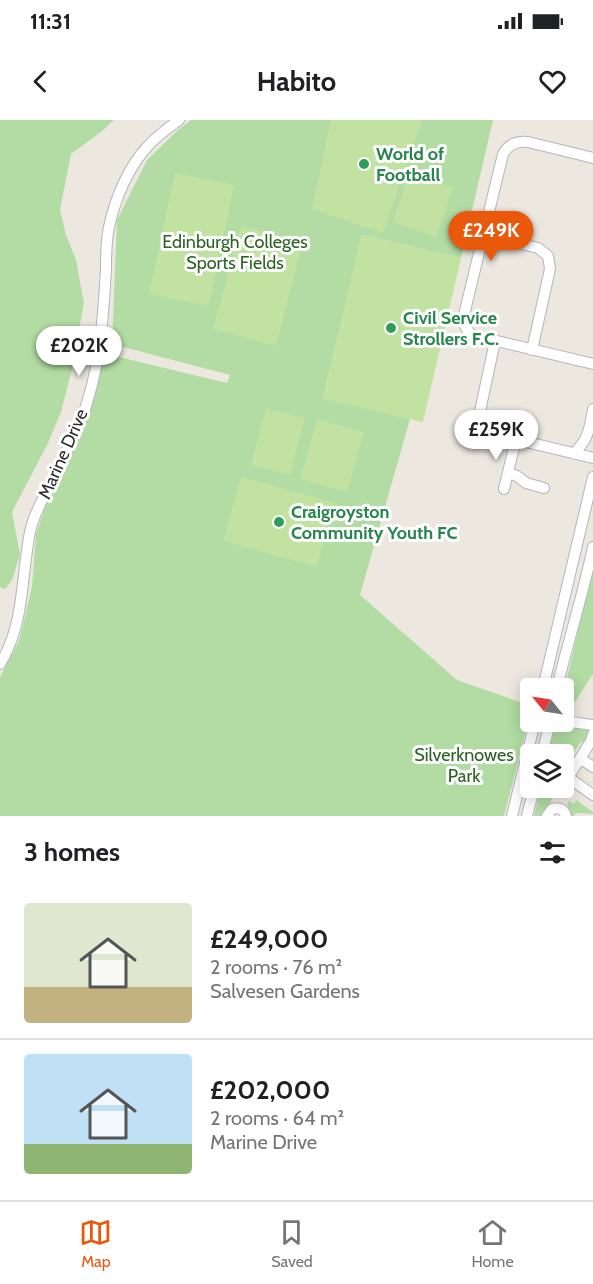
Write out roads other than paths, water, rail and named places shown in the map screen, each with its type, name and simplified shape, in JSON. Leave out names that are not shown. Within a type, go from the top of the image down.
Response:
[{"type":"street","name":"Marine Drive","points":[[0,664],[15,628],[30,530],[75,432],[86,405],[95,372],[102,323],[108,229],[113,210],[134,165],[147,146],[179,120]]},
{"type":"street","points":[[593,158],[528,142],[521,141],[510,145],[503,154],[463,320],[464,326],[472,335],[593,364]]},
{"type":"street","points":[[483,235],[538,248],[548,256],[550,269],[532,350]]},
{"type":"street","points":[[495,342],[479,416],[481,431],[593,458]]},
{"type":"street","points":[[574,454],[588,434],[593,409]]},
{"type":"street","points":[[504,489],[516,439]]},
{"type":"street","points":[[508,473],[526,483],[544,488]]},
{"type":"street","points":[[545,678],[593,477]]},
{"type":"street","points":[[559,678],[593,547]]},
{"type":"street","points":[[574,722],[593,725]]},
{"type":"street","points":[[512,816],[532,732]]},
{"type":"street","points":[[593,734],[591,741],[570,772],[570,778],[593,795]]},
{"type":"street","points":[[580,758],[593,767]]},
{"type":"street","points":[[547,816],[552,809],[558,808],[566,816]]},
{"type":"place","name":"World of Football","points":[[364,164]]},
{"type":"place","name":"Civil Service Strollers F.C.","points":[[391,328]]},
{"type":"place","name":"Craigroyston Community Youth FC","points":[[279,522]]},
{"type":"park label","name":"Edinburgh Colleges Sports Fields","points":[[235,252]]},
{"type":"park label","name":"Silverknowes Park","points":[[464,765]]}]
